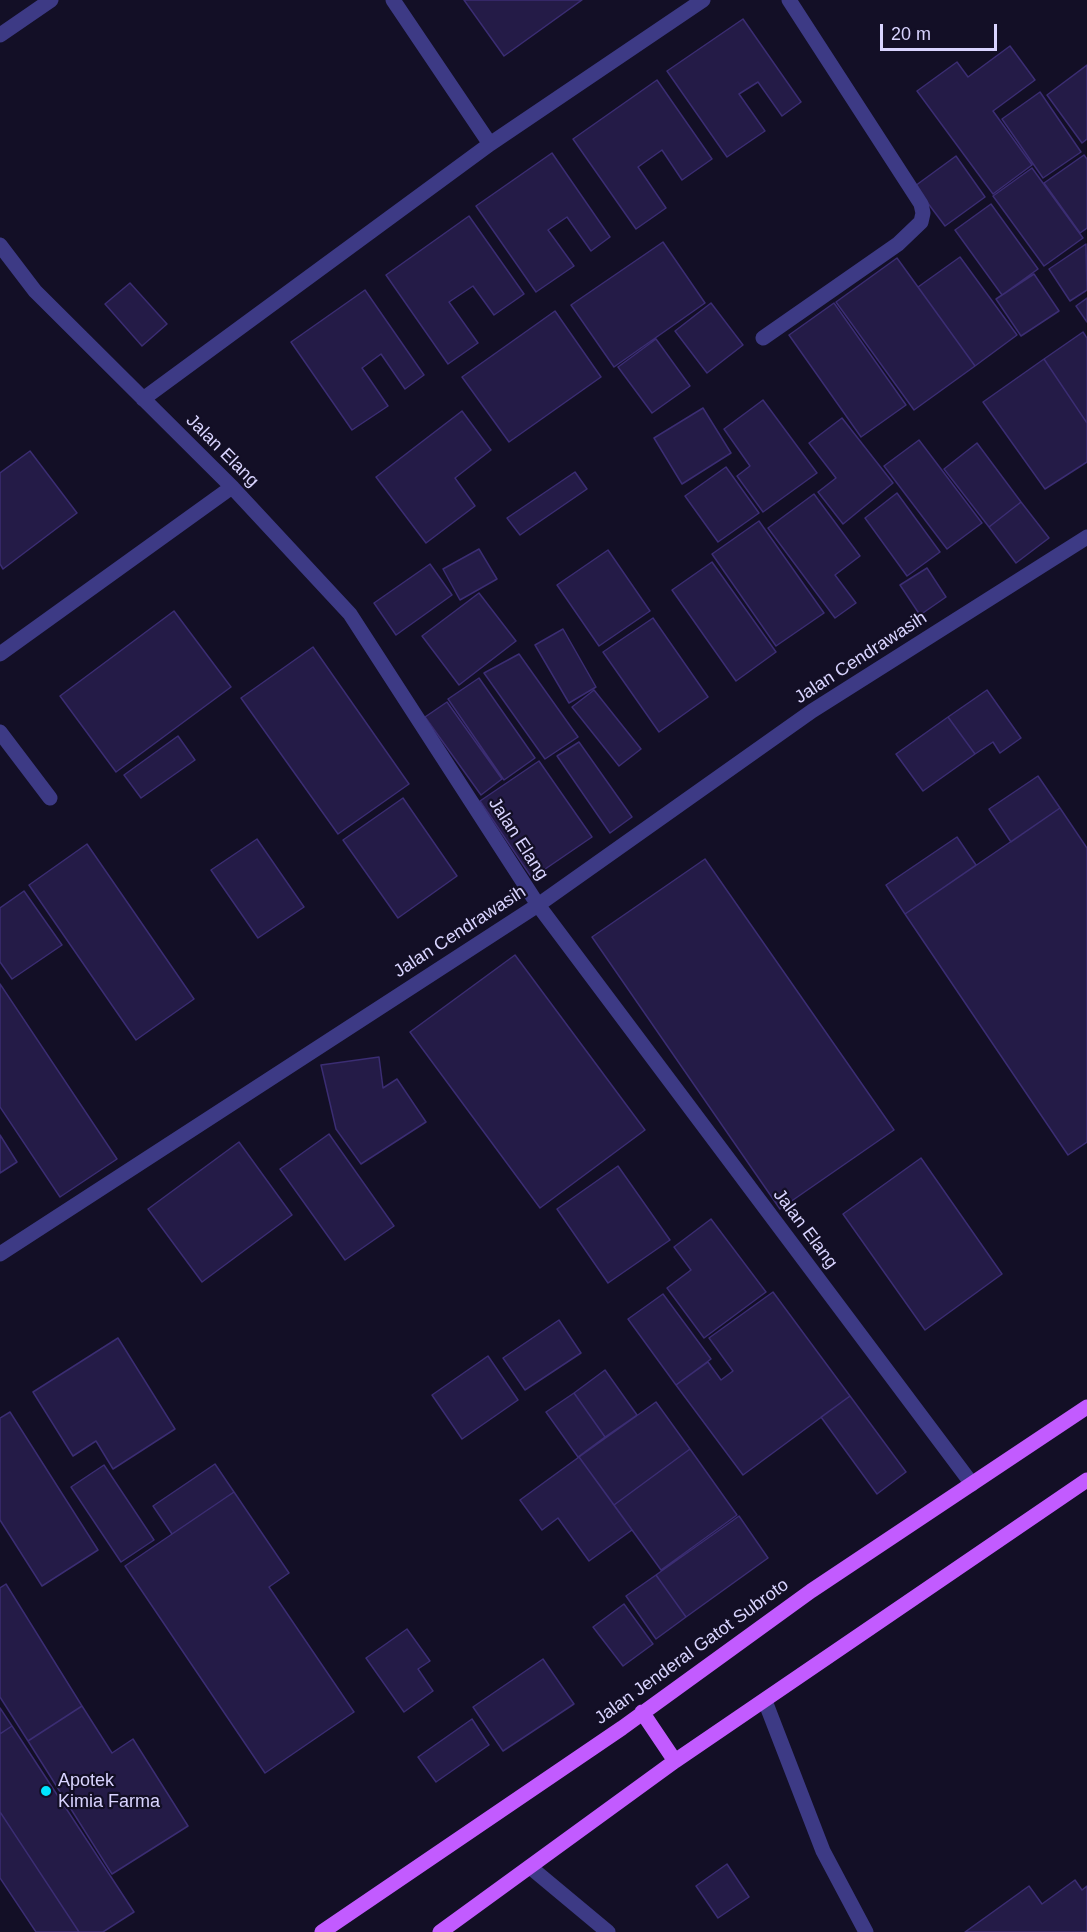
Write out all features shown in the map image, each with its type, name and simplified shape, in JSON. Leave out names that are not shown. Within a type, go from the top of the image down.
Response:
[{"type":"main road","name":"Jalan Jenderal Gatot Subroto","points":[[322,1932],[642,1712],[811,1591],[1087,1407]]},
{"type":"main road","points":[[440,1932],[675,1761],[1087,1480]]},
{"type":"main road","points":[[642,1712],[675,1761]]},
{"type":"street","points":[[0,35],[51,0]]},
{"type":"street","points":[[393,0],[490,144]]},
{"type":"street","points":[[143,399],[490,144],[703,0]]},
{"type":"street","points":[[764,338],[898,244],[921,222],[923,213],[921,204],[789,0]]},
{"type":"street","name":"Jalan Elang","points":[[0,245],[35,291],[232,488],[350,614],[538,905],[972,1484]]},
{"type":"street","points":[[0,654],[232,488]]},
{"type":"street","name":"Jalan Cendrawasih","points":[[0,1254],[538,905],[812,711],[1087,537]]},
{"type":"street","points":[[0,732],[50,798]]},
{"type":"street","points":[[765,1701],[823,1851],[865,1932]]},
{"type":"street","points":[[530,1867],[608,1932]]},
{"type":"building","points":[[464,0],[582,0],[504,56]]},
{"type":"building","points":[[743,19],[801,102],[782,116],[758,82],[739,94],[765,131],[727,157],[667,71]]},
{"type":"building","points":[[1010,46],[1035,80],[993,111],[1032,165],[993,194],[917,91],[957,62],[968,77]]},
{"type":"building","points":[[1087,65],[1087,139],[1082,143],[1047,95]]},
{"type":"building","points":[[657,80],[712,159],[682,180],[662,150],[638,167],[666,208],[636,229],[573,139]]},
{"type":"building","points":[[1040,92],[1081,152],[1043,178],[1002,119]]},
{"type":"building","points":[[552,153],[610,237],[591,251],[567,217],[548,230],[574,266],[536,292],[476,206]]},
{"type":"building","points":[[1084,155],[1087,159],[1087,228],[1080,233],[1044,183]]},
{"type":"building","points":[[956,156],[985,197],[945,226],[915,186]]},
{"type":"building","points":[[1032,168],[1083,238],[1044,266],[993,196]]},
{"type":"building","points":[[991,204],[1038,269],[1002,295],[955,230]]},
{"type":"building","points":[[469,216],[524,294],[494,315],[473,286],[449,302],[478,343],[448,364],[386,275]]},
{"type":"building","points":[[663,242],[705,303],[614,367],[571,305]]},
{"type":"building","points":[[1086,244],[1087,290],[1070,301],[1049,269]]},
{"type":"building","points":[[960,257],[1017,335],[975,366],[918,287]]},
{"type":"building","points":[[897,258],[975,366],[914,410],[836,302]]},
{"type":"building","points":[[1034,274],[1059,311],[1021,336],[996,299]]},
{"type":"building","points":[[130,283],[167,324],[142,346],[105,304]]},
{"type":"building","points":[[365,290],[424,375],[405,389],[381,354],[362,368],[388,406],[352,430],[291,342]]},
{"type":"building","points":[[1087,298],[1087,322],[1076,306]]},
{"type":"building","points":[[711,303],[743,345],[707,373],[675,331]]},
{"type":"building","points":[[834,303],[906,405],[861,437],[789,335]]},
{"type":"building","points":[[555,311],[601,377],[509,442],[462,377]]},
{"type":"building","points":[[1083,332],[1087,338],[1087,423],[1044,359]]},
{"type":"building","points":[[656,339],[690,386],[652,413],[618,367]]},
{"type":"building","points":[[1044,359],[1087,423],[1087,462],[1045,489],[983,402]]},
{"type":"building","points":[[763,400],[817,473],[763,512],[737,476],[750,466],[724,429]]},
{"type":"building","points":[[703,408],[731,453],[682,484],[654,438]]},
{"type":"building","points":[[462,411],[491,450],[455,478],[475,506],[426,543],[376,477]]},
{"type":"building","points":[[842,418],[893,483],[843,524],[818,492],[836,478],[809,443]]},
{"type":"building","points":[[919,440],[982,523],[947,549],[884,466]]},
{"type":"building","points":[[977,443],[1021,502],[989,527],[944,469]]},
{"type":"building","points":[[30,451],[77,513],[3,569],[0,564],[0,473]]},
{"type":"building","points":[[726,467],[759,513],[718,542],[685,496]]},
{"type":"building","points":[[575,472],[587,489],[520,535],[507,518]]},
{"type":"building","points":[[897,493],[940,552],[907,576],[865,518]]},
{"type":"building","points":[[814,494],[860,556],[835,575],[856,603],[835,618],[768,528]]},
{"type":"building","points":[[1021,502],[1049,538],[1016,563],[989,527]]},
{"type":"building","points":[[759,521],[824,613],[776,646],[712,554]]},
{"type":"building","points":[[479,549],[497,579],[460,600],[443,569]]},
{"type":"building","points":[[608,550],[650,611],[599,646],[557,585]]},
{"type":"building","points":[[712,562],[776,652],[736,681],[672,590]]},
{"type":"building","points":[[430,564],[452,595],[396,635],[374,603]]},
{"type":"building","points":[[927,568],[946,597],[920,615],[900,585]]},
{"type":"building","points":[[479,593],[516,641],[459,685],[422,636]]},
{"type":"building","points":[[174,611],[231,687],[116,772],[60,696]]},
{"type":"building","points":[[653,618],[708,697],[659,732],[603,652]]},
{"type":"building","points":[[563,629],[596,687],[569,703],[535,645]]},
{"type":"building","points":[[313,647],[409,784],[338,834],[241,698]]},
{"type":"building","points":[[519,654],[578,737],[545,759],[484,673]]},
{"type":"building","points":[[479,678],[535,758],[504,780],[448,699]]},
{"type":"building","points":[[594,690],[641,749],[619,766],[572,707]]},
{"type":"building","points":[[987,690],[1021,738],[1000,753],[993,742],[975,754],[948,717]]},
{"type":"building","points":[[447,702],[502,779],[481,795],[425,717]]},
{"type":"building","points":[[948,717],[975,754],[923,791],[896,754]]},
{"type":"building","points":[[178,736],[195,760],[141,798],[124,775]]},
{"type":"building","points":[[579,742],[632,817],[610,833],[557,756]]},
{"type":"building","points":[[539,761],[592,837],[532,878],[480,801]]},
{"type":"building","points":[[1038,776],[1060,808],[1011,842],[989,809]]},
{"type":"building","points":[[403,798],[457,876],[398,918],[343,840]]},
{"type":"building","points":[[1060,808],[1087,848],[1087,1142],[1068,1155],[905,914]]},
{"type":"building","points":[[957,837],[976,865],[905,914],[886,885]]},
{"type":"building","points":[[257,839],[304,907],[258,938],[211,870]]},
{"type":"building","points":[[87,844],[194,999],[136,1040],[29,885]]},
{"type":"building","points":[[705,859],[894,1130],[780,1209],[592,937]]},
{"type":"building","points":[[24,891],[62,945],[12,979],[0,962],[0,908]]},
{"type":"building","points":[[515,955],[645,1130],[540,1208],[410,1032]]},
{"type":"building","points":[[0,984],[117,1159],[60,1197],[0,1107]]},
{"type":"building","points":[[379,1057],[383,1088],[397,1079],[426,1122],[361,1164],[336,1129],[321,1065]]},
{"type":"building","points":[[329,1134],[394,1226],[345,1260],[280,1169]]},
{"type":"building","points":[[0,1135],[17,1162],[0,1173]]},
{"type":"building","points":[[239,1142],[292,1215],[202,1282],[148,1209]]},
{"type":"building","points":[[921,1158],[1002,1274],[925,1330],[843,1214]]},
{"type":"building","points":[[618,1166],[670,1240],[608,1283],[557,1209]]},
{"type":"building","points":[[711,1219],[766,1292],[704,1338],[667,1288],[691,1270],[674,1247]]},
{"type":"building","points":[[773,1292],[850,1396],[743,1475],[676,1385],[708,1362],[721,1380],[733,1371],[709,1338]]},
{"type":"building","points":[[663,1294],[711,1359],[676,1385],[628,1319]]},
{"type":"building","points":[[559,1320],[581,1353],[525,1390],[503,1358]]},
{"type":"building","points":[[118,1338],[175,1429],[113,1469],[96,1441],[73,1456],[33,1392]]},
{"type":"building","points":[[488,1356],[518,1400],[462,1439],[432,1395]]},
{"type":"building","points":[[605,1370],[637,1415],[605,1437],[574,1393]]},
{"type":"building","points":[[574,1393],[605,1437],[578,1457],[546,1412]]},
{"type":"building","points":[[850,1396],[906,1472],[877,1494],[821,1417]]},
{"type":"building","points":[[656,1402],[690,1449],[614,1505],[579,1457]]},
{"type":"building","points":[[10,1412],[98,1550],[42,1586],[0,1520],[0,1418]]},
{"type":"building","points":[[690,1449],[737,1515],[661,1570],[614,1505]]},
{"type":"building","points":[[579,1457],[632,1530],[589,1561],[558,1518],[542,1530],[520,1500]]},
{"type":"building","points":[[215,1464],[234,1492],[172,1534],[153,1506]]},
{"type":"building","points":[[104,1465],[154,1540],[121,1562],[71,1487]]},
{"type":"building","points":[[234,1492],[289,1573],[269,1587],[354,1712],[265,1773],[125,1566]]},
{"type":"building","points":[[739,1516],[768,1558],[686,1617],[656,1575]]},
{"type":"building","points":[[656,1575],[686,1617],[656,1639],[626,1596]]},
{"type":"building","points":[[6,1584],[82,1706],[28,1741],[0,1697],[0,1588]]},
{"type":"building","points":[[624,1604],[653,1644],[623,1666],[593,1627]]},
{"type":"building","points":[[407,1629],[430,1661],[418,1669],[433,1691],[404,1712],[366,1658]]},
{"type":"building","points":[[543,1659],[574,1704],[503,1751],[473,1707]]},
{"type":"building","points":[[82,1706],[112,1753],[133,1739],[188,1826],[112,1874],[28,1741]]},
{"type":"building","points":[[0,1708],[12,1726],[0,1734]]},
{"type":"building","points":[[472,1719],[489,1745],[436,1782],[418,1757]]},
{"type":"building","points":[[12,1726],[134,1912],[103,1932],[79,1932],[0,1812],[0,1734]]},
{"type":"building","points":[[0,1812],[79,1932],[36,1932],[0,1878]]},
{"type":"building","points":[[727,1864],[749,1897],[718,1918],[696,1886]]},
{"type":"building","points":[[1075,1880],[1082,1890],[1087,1886],[1087,1932],[965,1932],[1029,1886],[1042,1904]]},
{"type":"place","name":"Apotek Kimia Farma","points":[[46,1791]]}]
